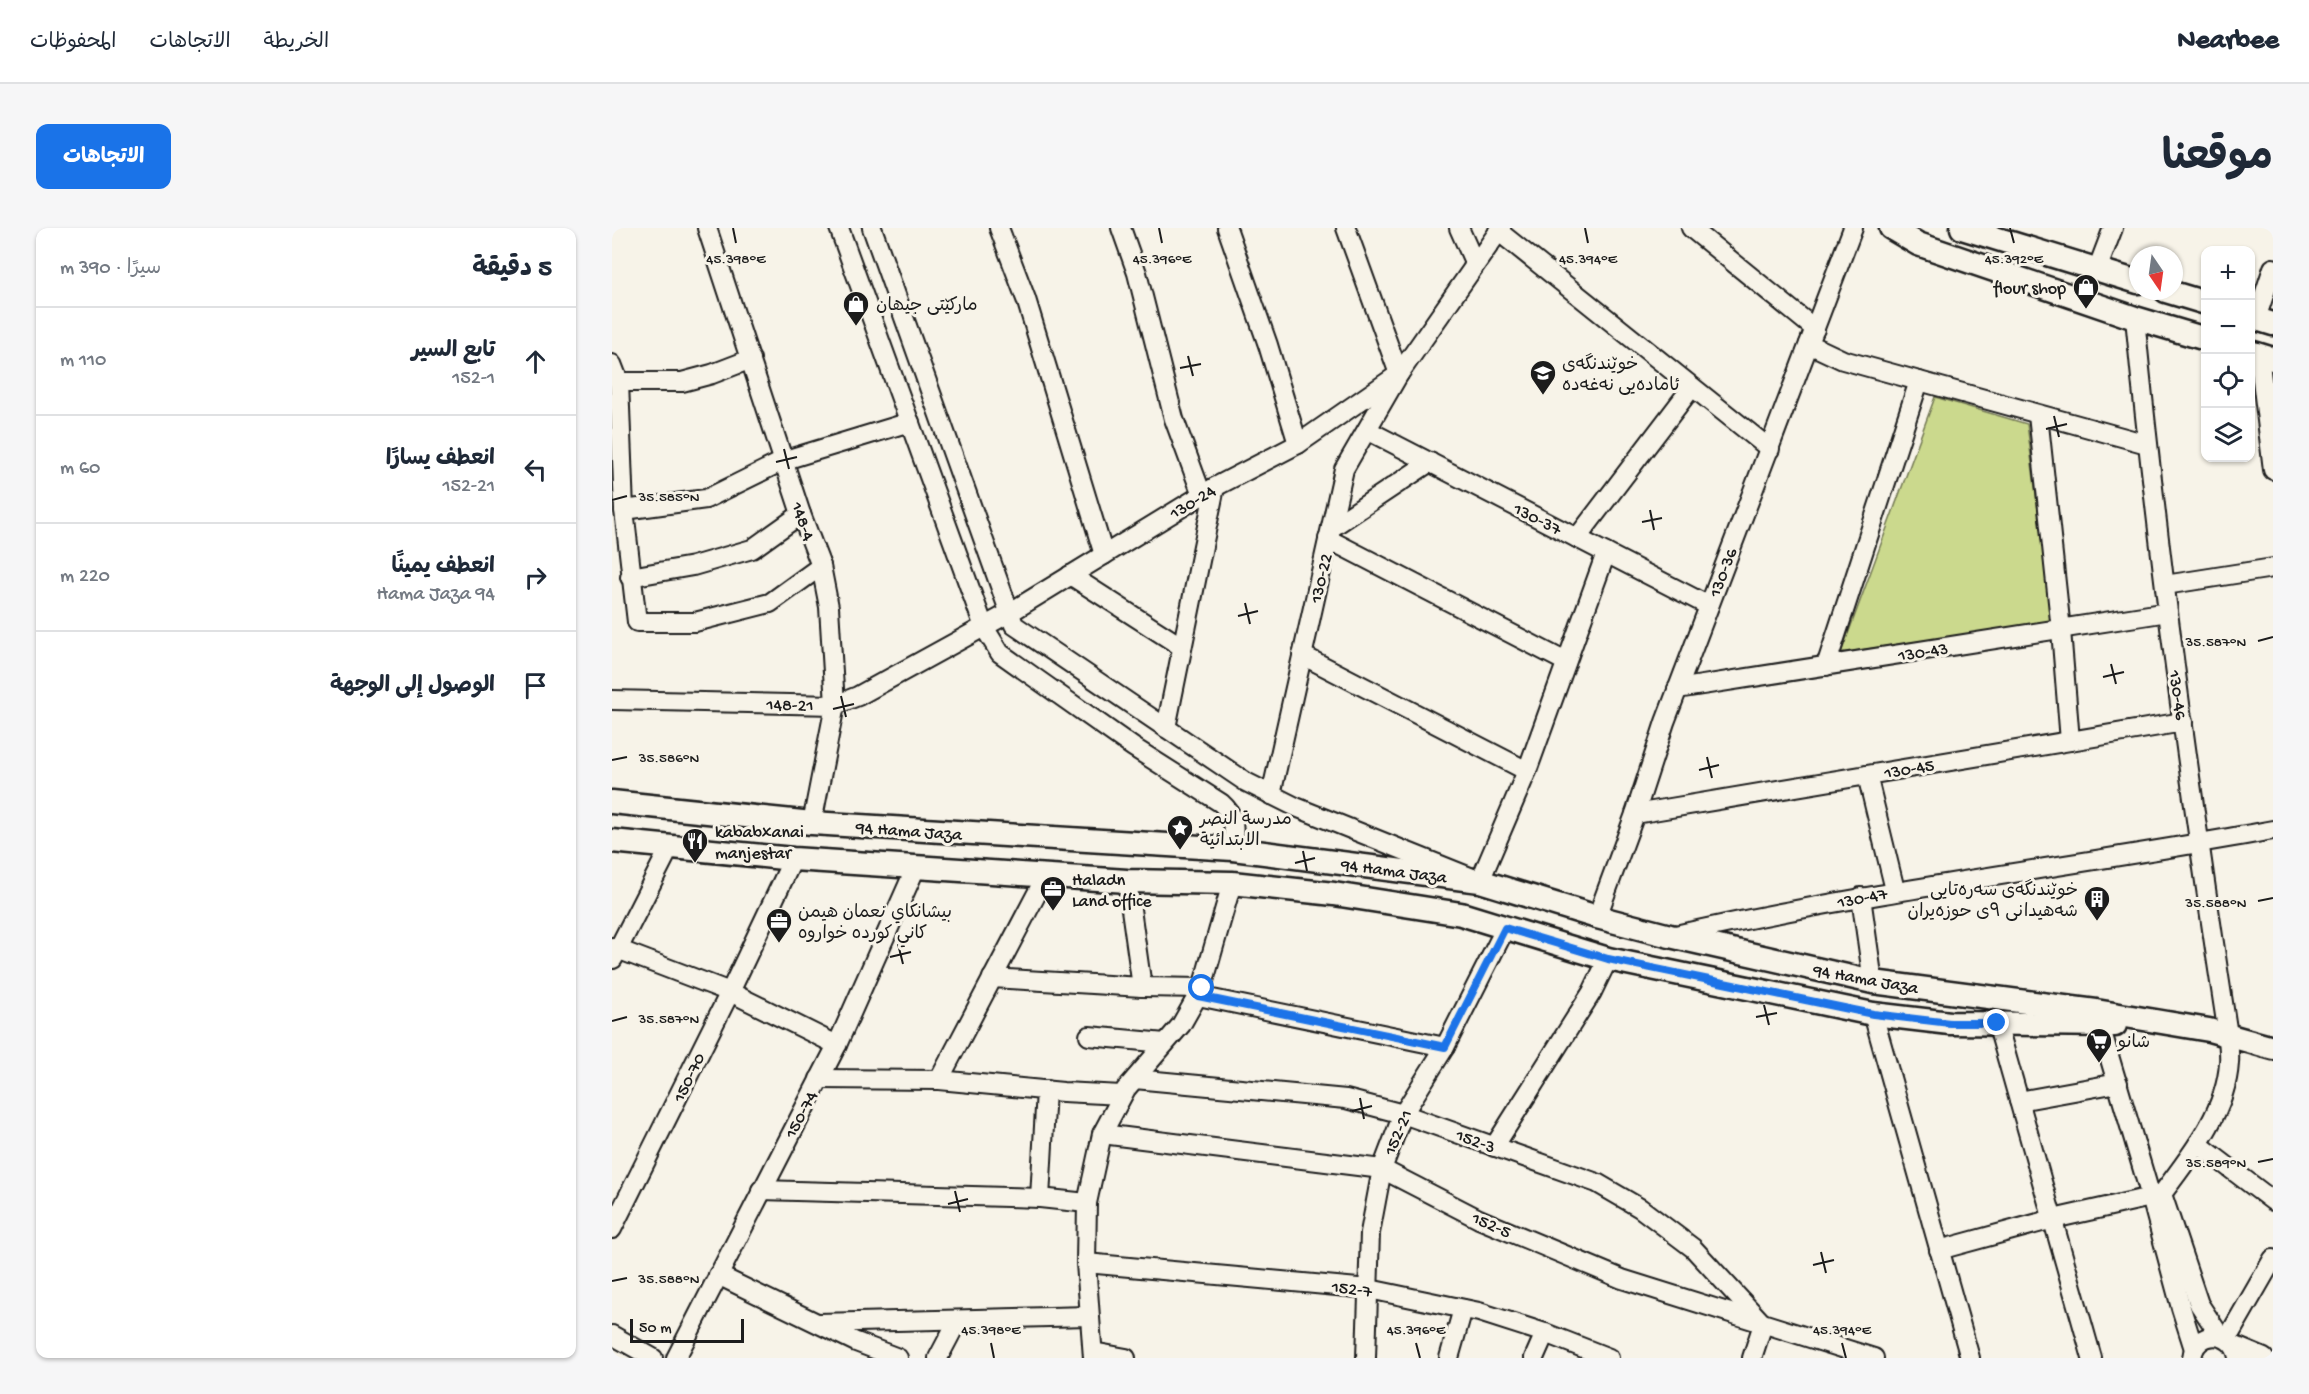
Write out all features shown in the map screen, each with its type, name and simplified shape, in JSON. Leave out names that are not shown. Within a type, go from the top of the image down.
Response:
[{"type":"main road","points":[[1891,228],[1918,244],[2135,318],[2201,338]]},
{"type":"main road","points":[[1962,228],[2129,279]]},
{"type":"main road","points":[[2059,292],[2073,262]]},
{"type":"main road","points":[[2183,296],[2201,302]]},
{"type":"main road","name":"94 Hama Jaza","points":[[612,802],[812,824],[1233,849],[1480,881],[1597,917],[1670,936],[1873,982],[2104,1019],[2161,1023],[2228,1035],[2273,1048]]},
{"type":"main road","points":[[971,871],[976,834]]},
{"type":"main road","name":"94 Hama Jaza","points":[[612,841],[793,860],[1128,882],[1232,883],[1334,894],[1461,914],[1608,959],[1873,1014],[1950,1023],[2104,1019]]},
{"type":"street","name":"148-4","points":[[707,228],[820,566],[829,607],[835,705],[812,824]]},
{"type":"street","points":[[839,228],[984,627],[1000,653],[1133,747],[1221,803],[1231,812],[1234,832],[1233,849]]},
{"type":"street","points":[[872,228],[1014,625],[1245,782],[1271,795],[1480,881],[1527,771],[1606,553]]},
{"type":"street","points":[[999,228],[1026,299],[1104,555]]},
{"type":"street","points":[[1122,228],[1137,273],[1174,419],[1208,491],[1166,728]]},
{"type":"street","points":[[1227,228],[1268,345],[1298,444]]},
{"type":"street","points":[[1346,228],[1399,374]]},
{"type":"street","points":[[1459,228],[1475,264]]},
{"type":"street","points":[[1691,228],[1812,336],[1843,360],[2147,444]]},
{"type":"street","name":"130-36","points":[[1597,917],[1677,689],[1853,228]]},
{"type":"street","points":[[2097,270],[2113,228]]},
{"type":"street","points":[[1499,230],[1770,449]]},
{"type":"street","name":"130-22","points":[[1271,795],[1344,469],[1399,374],[1499,230]]},
{"type":"street","points":[[2260,320],[2273,268]]},
{"type":"street","name":"130-46","points":[[2135,318],[2147,444],[2168,612],[2198,844],[2228,1035],[2229,1064],[2221,1096],[2198,1144],[2156,1195]]},
{"type":"street","points":[[2261,356],[2273,471]]},
{"type":"street","points":[[619,382],[682,382],[712,374],[751,359]]},
{"type":"street","points":[[612,363],[619,382],[624,510],[637,622],[695,622],[770,603],[820,566]]},
{"type":"street","name":"130-24","points":[[984,627],[1208,491],[1298,444],[1399,374]]},
{"type":"street","points":[[1826,666],[1919,381]]},
{"type":"street","points":[[1577,538],[1692,387]]},
{"type":"street","points":[[2038,415],[2061,630],[2070,741]]},
{"type":"street","points":[[624,510],[706,499],[785,460],[910,422]]},
{"type":"street","name":"130-37","points":[[1367,430],[1709,606]]},
{"type":"street","points":[[1430,462],[1329,533],[1566,662]]},
{"type":"street","points":[[630,577],[693,566],[752,549],[801,514]]},
{"type":"street","points":[[2165,585],[2273,568]]},
{"type":"street","points":[[1070,575],[1182,646]]},
{"type":"street","name":"130-43","points":[[1677,689],[2168,612]]},
{"type":"street","name":"148-21","points":[[612,700],[835,705],[858,696],[984,627]]},
{"type":"street","points":[[1302,655],[1527,771]]},
{"type":"street","name":"130-45","points":[[1635,814],[2183,722]]},
{"type":"street","points":[[1867,775],[1895,890]]},
{"type":"street","name":"130-47","points":[[1670,936],[1895,890],[2198,844],[2273,830]]},
{"type":"street","points":[[670,847],[614,952],[730,992],[837,1045]]},
{"type":"street","name":"150-70","points":[[612,1229],[793,860]]},
{"type":"street","name":"150-74","points":[[676,1358],[837,1045],[916,867]]},
{"type":"street","points":[[939,1080],[1046,876]]},
{"type":"street","points":[[1128,882],[1142,987]]},
{"type":"street","points":[[1126,1358],[1093,1355],[1086,1263],[1087,1203],[1102,1134],[1122,1095],[1181,1025],[1200,992],[1232,883]]},
{"type":"street","points":[[1861,897],[1873,982]]},
{"type":"street","name":"152-21","points":[[1366,1358],[1370,1233],[1382,1169],[1403,1113],[1445,1047],[1505,928]]},
{"type":"street","points":[[1494,1147],[1592,992],[1608,959]]},
{"type":"street","points":[[992,978],[1200,992],[1445,1047]]},
{"type":"street","points":[[1873,1014],[1970,1358]]},
{"type":"street","points":[[2104,1019],[2118,1083],[2156,1195],[2199,1304],[2230,1344]]},
{"type":"street","points":[[2104,1019],[2156,1195],[2192,1355]]},
{"type":"street","points":[[1997,1023],[2092,1358]]},
{"type":"street","points":[[1089,1036],[1165,1043]]},
{"type":"street","name":"152-3","points":[[1135,1078],[1346,1099],[1403,1113],[1597,1183],[1640,1208],[1693,1248],[1763,1324]]},
{"type":"street","points":[[819,1079],[939,1080],[1122,1095]]},
{"type":"street","points":[[2019,1101],[2118,1083]]},
{"type":"street","points":[[1040,1198],[1046,1090]]},
{"type":"street","name":"152-5","points":[[1102,1134],[1382,1169],[1479,1219],[1622,1280],[1874,1358]]},
{"type":"street","points":[[2198,1144],[2273,1202]]},
{"type":"street","points":[[761,1190],[1040,1198],[1087,1203]]},
{"type":"street","points":[[1939,1250],[2053,1219],[2156,1195]]},
{"type":"street","points":[[2230,1344],[2273,1259]]},
{"type":"street","name":"152-7","points":[[1086,1263],[1369,1289],[1463,1309],[1545,1333],[1609,1358]]},
{"type":"street","points":[[718,1275],[856,1342],[898,1358]]},
{"type":"street","points":[[1449,1358],[1463,1309]]},
{"type":"street","points":[[818,1323],[1089,1316]]},
{"type":"street","points":[[938,1358],[958,1320]]},
{"type":"street","points":[[1752,1358],[1763,1324]]},
{"type":"street","points":[[1534,1358],[1545,1333]]},
{"type":"street","points":[[612,1335],[654,1358]]},
{"type":"street","points":[[2192,1355],[2205,1338],[2230,1344],[2264,1358]]},
{"type":"green space","points":[[1935,397],[2027,424],[2052,621],[1841,653]]},
{"type":"place","name":"flour shop","points":[[2086,310]]},
{"type":"place","name":"ماركێتی جیھان","points":[[856,327]]},
{"type":"place","name":"خوێندنگەی ئامادەیی نەغەدە","points":[[1543,396]]},
{"type":"place","name":"مدرسة النصر الابتدائية","points":[[1180,851]]},
{"type":"place","name":"kababxanai manjestar","points":[[695,864]]},
{"type":"place","name":"Haladn Land office","points":[[1053,912]]},
{"type":"place","name":"خوێندنگەی سەرەتایی شەهیدانی ٩ی حوزەیران","points":[[2097,922]]},
{"type":"place","name":"بيشانكاي نعمان هيمن كاني كورده خواروه","points":[[779,944]]},
{"type":"place","name":"شانو","points":[[2099,1064]]},
{"type":"route","points":[[1202,988],[1198,996],[1445,1047],[1505,928],[1608,959],[1873,1014],[1950,1023],[1997,1023]]}]
